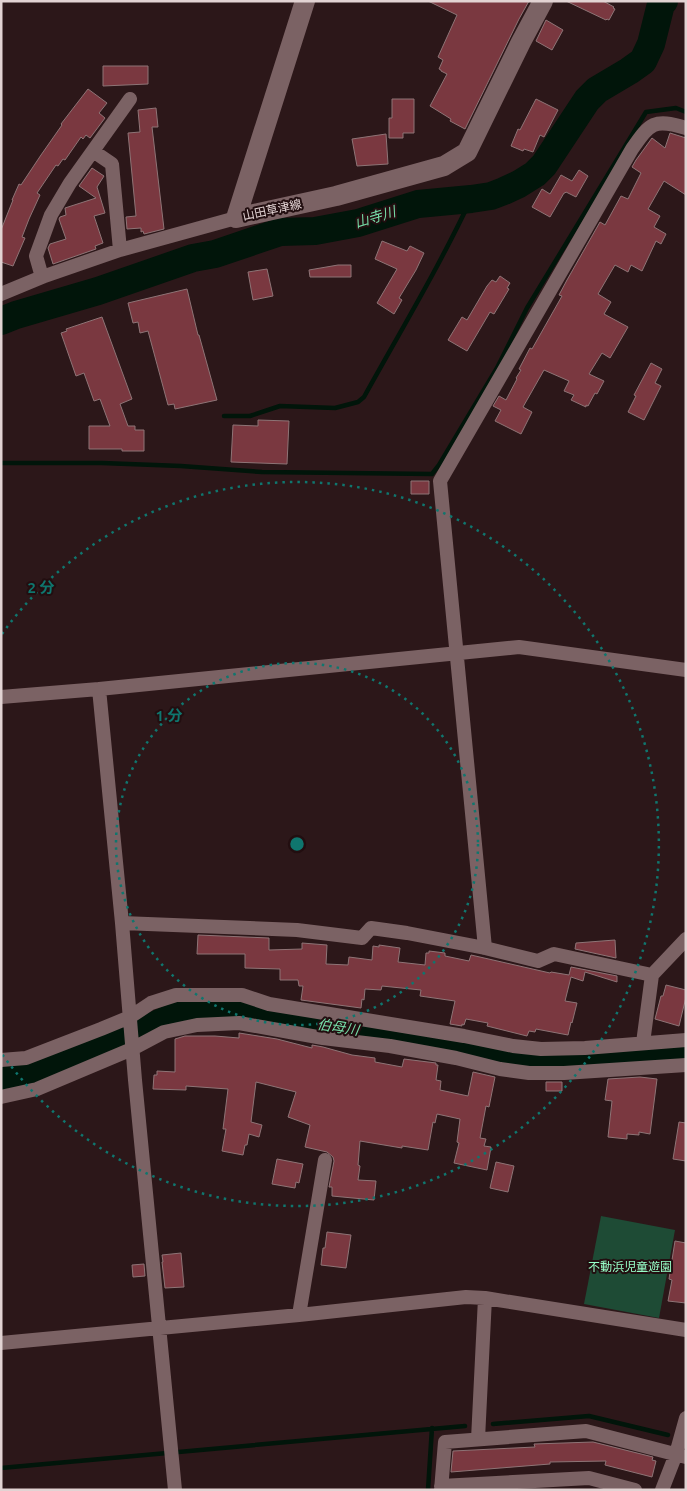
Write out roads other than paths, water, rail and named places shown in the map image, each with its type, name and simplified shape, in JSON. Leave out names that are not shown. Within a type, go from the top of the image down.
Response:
[{"type":"main road","name":"山田草津線","points":[[236,218],[305,1]]},
{"type":"main road","name":"山田草津線","points":[[236,218],[336,196],[444,166],[468,152],[543,1]]},
{"type":"street","points":[[42,277],[36,256],[51,215],[70,183],[130,99]]},
{"type":"street","points":[[485,948],[440,481],[640,137],[647,128],[662,123],[670,123],[686,128]]},
{"type":"street","points":[[93,151],[112,164],[120,250]]},
{"type":"street","points":[[1,294],[42,277],[120,250],[236,218]]},
{"type":"street","points":[[1,697],[518,647],[686,670]]},
{"type":"street","points":[[99,689],[175,1490]]},
{"type":"street","points":[[122,923],[297,930],[362,938],[371,928],[485,948],[538,961],[554,954],[652,975]]},
{"type":"street","points":[[643,1043],[652,975],[686,939]]},
{"type":"street","points":[[1,1060],[26,1058],[130,1020],[151,1003],[176,996],[204,994],[242,995],[269,1004],[464,1036],[513,1046],[541,1049],[585,1048],[686,1040]]},
{"type":"street","points":[[350,1041],[353,1018]]},
{"type":"street","points":[[1,1097],[37,1089],[132,1044],[164,1032],[197,1025],[240,1023],[323,1038],[390,1046],[456,1058],[500,1069],[529,1073],[564,1073],[686,1064]]},
{"type":"street","points":[[298,1315],[324,1160]]},
{"type":"street","points":[[1,1343],[466,1297],[485,1298],[686,1330]]},
{"type":"street","points":[[478,1440],[485,1298]]},
{"type":"street","points":[[662,1490],[681,1455],[686,1418]]},
{"type":"street","points":[[635,1490],[589,1478],[565,1484],[441,1488],[445,1442],[586,1431],[681,1455]]},
{"type":"waterway","name":"山寺川","points":[[1,321],[98,291],[193,258],[215,254],[280,232],[315,231],[358,223],[418,204],[491,196],[519,184],[535,174],[544,165],[587,100],[597,90],[643,61],[651,44],[661,4],[664,1]]},
{"type":"waterway","points":[[1,463],[102,463],[262,472],[432,474],[497,368],[527,308],[646,112],[676,108],[686,112]]},
{"type":"waterway","points":[[224,416],[250,416],[280,406],[335,408],[358,402],[364,397],[433,274],[471,199]]},
{"type":"waterway","name":"伯母川","points":[[1,1079],[49,1070],[181,1014],[209,1010],[239,1011],[325,1024],[505,1057],[542,1061],[686,1052]]},
{"type":"waterway","points":[[493,1424],[589,1416],[668,1435]]},
{"type":"waterway","points":[[1,1468],[465,1426]]},
{"type":"waterway","points":[[428,1490],[432,1428]]},
{"type":"park label","name":"不動浜児童遊園","points":[[630,1267]]}]
